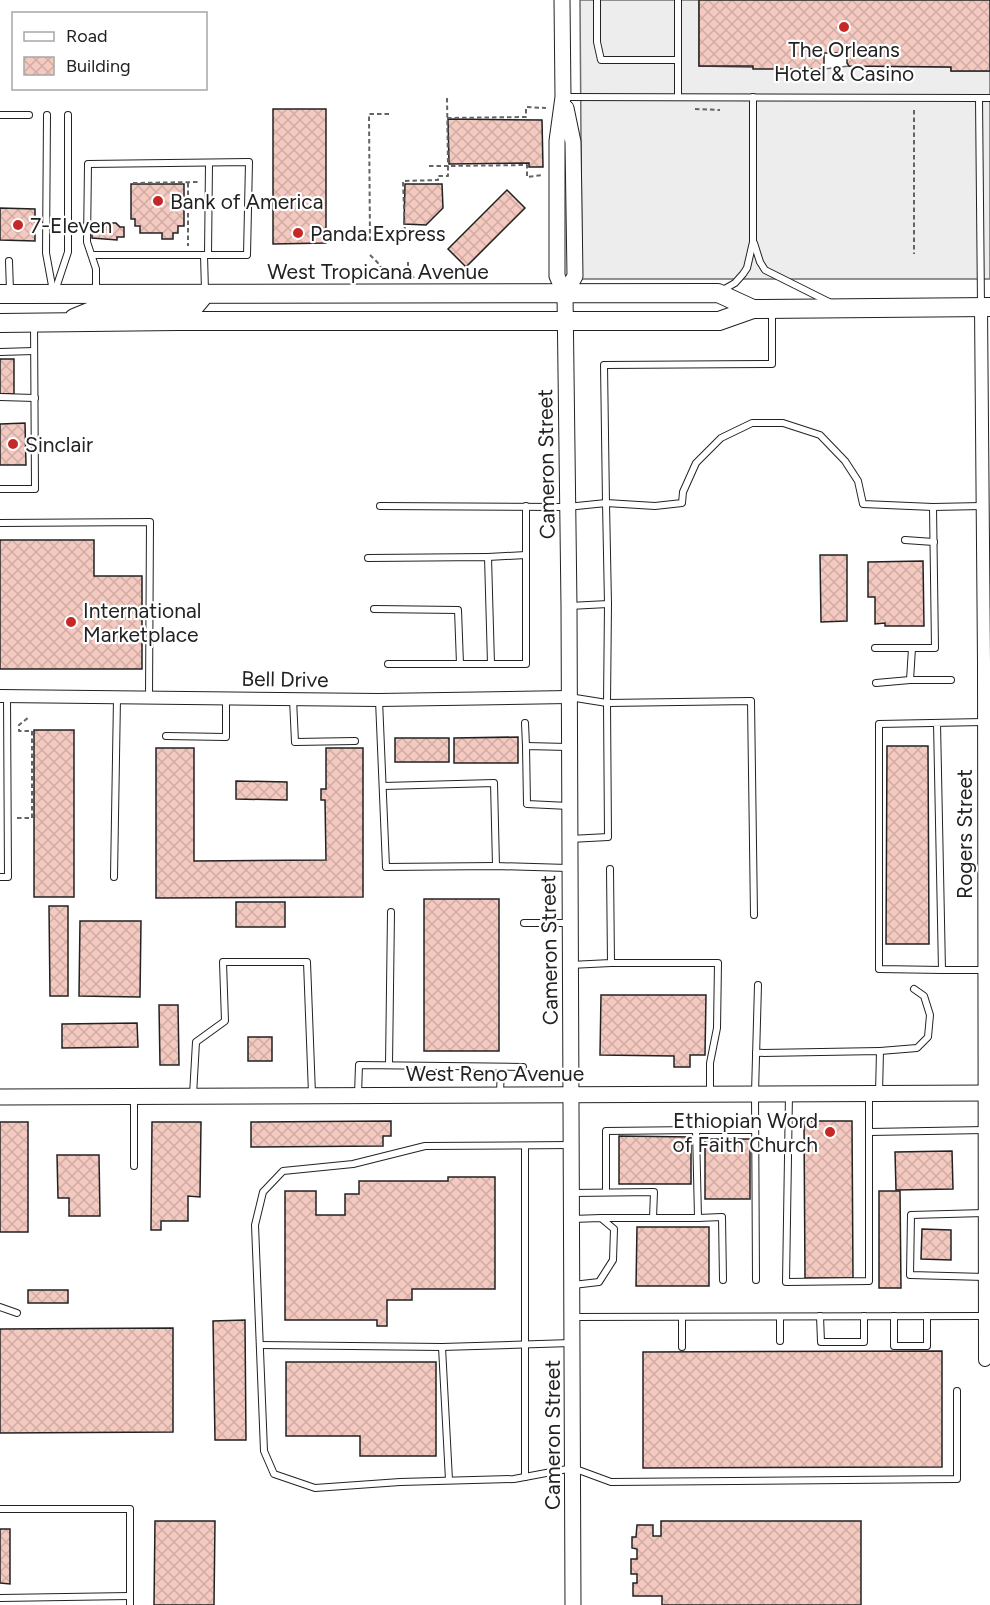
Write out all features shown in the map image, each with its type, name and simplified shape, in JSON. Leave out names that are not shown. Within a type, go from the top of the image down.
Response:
[{"type":"main road","name":"West Tropicana Avenue","points":[[5,294],[718,293],[763,309]]},
{"type":"main road","points":[[61,322],[96,309],[188,308],[195,306],[205,294]]},
{"type":"main road","name":"West Tropicana Avenue","points":[[0,323],[719,321],[763,309],[985,307]]},
{"type":"street","name":"Cameron Street","points":[[562,0],[563,97],[557,141],[557,276],[565,294],[569,606],[573,1605]]},
{"type":"street","name":"Rogers Street","points":[[985,307],[982,506],[986,531],[987,662],[983,722],[987,759],[985,1131],[987,1227],[985,1277],[988,1363]]},
{"type":"street","name":"Bell Drive","points":[[3,696],[293,699],[569,697]]},
{"type":"street","name":"West Reno Avenue","points":[[0,1096],[987,1093]]},
{"type":"lane","points":[[597,0],[597,42],[601,60],[678,60]]},
{"type":"lane","points":[[678,0],[678,97]]},
{"type":"lane","points":[[563,97],[990,98]]},
{"type":"lane","points":[[718,293],[735,283],[743,273],[753,242],[753,97]]},
{"type":"lane","points":[[979,98],[985,307]]},
{"type":"lane","points":[[0,115],[29,115]]},
{"type":"lane","points":[[47,115],[46,253],[54,294]]},
{"type":"lane","points":[[54,294],[68,252],[68,115]]},
{"type":"lane","points":[[92,255],[247,255],[249,162],[88,164],[87,242],[96,269],[96,294]]},
{"type":"lane","points":[[205,294],[209,163]]},
{"type":"lane","points":[[753,242],[765,270],[840,308]]},
{"type":"lane","points":[[5,294],[9,261]]},
{"type":"lane","points":[[569,839],[608,837],[608,604],[604,365],[772,364],[763,309]]},
{"type":"lane","points":[[0,489],[35,489],[34,323]]},
{"type":"lane","points":[[0,352],[34,351]]},
{"type":"lane","points":[[0,398],[34,398]]},
{"type":"lane","points":[[380,506],[567,507],[606,504],[655,506],[682,503],[683,492],[696,463],[721,438],[752,423],[783,423],[820,435],[845,461],[858,481],[863,504],[933,507],[982,506]]},
{"type":"lane","points":[[388,664],[526,664],[526,506]]},
{"type":"lane","points":[[875,648],[935,648],[933,507]]},
{"type":"lane","points":[[0,523],[150,522],[149,697]]},
{"type":"lane","points":[[905,540],[934,542]]},
{"type":"lane","points":[[368,558],[526,555]]},
{"type":"lane","points":[[488,557],[491,664]]},
{"type":"lane","points":[[569,606],[608,604]]},
{"type":"lane","points":[[374,609],[458,609],[460,664]]},
{"type":"lane","points":[[910,680],[912,648]]},
{"type":"lane","points":[[876,683],[951,680]]},
{"type":"lane","points":[[0,877],[8,877],[3,696]]},
{"type":"lane","points":[[114,877],[117,697]]},
{"type":"lane","points":[[569,697],[607,703],[752,701],[754,915]]},
{"type":"lane","points":[[166,736],[226,736],[226,698]]},
{"type":"lane","points":[[293,699],[295,742],[355,741]]},
{"type":"lane","points":[[379,699],[386,867],[569,868]]},
{"type":"lane","points":[[983,722],[879,724],[879,969],[942,970],[986,978]]},
{"type":"lane","points":[[525,723],[527,804],[569,806]]},
{"type":"lane","points":[[937,723],[942,970]]},
{"type":"lane","points":[[526,746],[568,747]]},
{"type":"lane","points":[[382,786],[494,783],[496,866]]},
{"type":"lane","points":[[610,869],[611,963]]},
{"type":"lane","points":[[388,1065],[391,912]]},
{"type":"lane","points":[[524,923],[570,923]]},
{"type":"lane","points":[[193,1096],[196,1042],[225,1021],[223,962],[307,962],[312,1095]]},
{"type":"lane","points":[[570,965],[718,963],[717,1028],[710,1063],[710,1094]]},
{"type":"lane","points":[[756,1280],[755,1094],[758,985]]},
{"type":"lane","points":[[756,1053],[880,1051],[917,1048],[928,1037],[930,1015],[924,996],[914,989]]},
{"type":"lane","points":[[789,1094],[786,1282],[869,1281],[869,1132],[880,1051]]},
{"type":"lane","points":[[358,1095],[359,1065],[523,1067]]},
{"type":"lane","points":[[500,1094],[501,1067]]},
{"type":"lane","points":[[134,1096],[134,1166]]},
{"type":"lane","points":[[696,1130],[698,1218]]},
{"type":"lane","points":[[606,1192],[606,1131],[755,1130]]},
{"type":"lane","points":[[869,1132],[985,1131]]},
{"type":"lane","points":[[572,1145],[425,1146],[352,1164],[283,1171],[263,1192],[255,1225],[264,1451],[274,1474],[315,1488],[525,1477],[573,1468],[611,1482],[957,1479],[957,1390]]},
{"type":"lane","points":[[525,1146],[525,1477]]},
{"type":"lane","points":[[572,1193],[654,1192],[653,1218]]},
{"type":"lane","points":[[985,1213],[910,1215],[910,1275],[985,1277]]},
{"type":"lane","points":[[572,1219],[722,1217],[723,1280]]},
{"type":"lane","points":[[572,1285],[599,1282],[614,1260],[614,1229],[601,1218]]},
{"type":"lane","points":[[0,1307],[17,1313]]},
{"type":"lane","points":[[572,1317],[927,1316],[987,1310]]},
{"type":"lane","points":[[820,1316],[821,1342],[864,1342],[864,1316]]},
{"type":"lane","points":[[894,1316],[894,1346],[927,1346],[927,1316]]},
{"type":"lane","points":[[682,1317],[682,1347]]},
{"type":"lane","points":[[780,1317],[780,1341]]},
{"type":"lane","points":[[260,1345],[442,1347],[572,1343]]},
{"type":"lane","points":[[442,1347],[449,1480]]},
{"type":"lane","points":[[0,1509],[130,1509],[130,1605]]},
{"type":"lane","points":[[0,1598],[130,1596]]},
{"type":"path","points":[[407,237],[405,237],[403,181],[438,180],[438,176],[448,176],[447,97]]},
{"type":"path","points":[[447,118],[526,117],[526,107],[546,108]]},
{"type":"path","points":[[695,109],[720,110]]},
{"type":"path","points":[[914,110],[914,254]]},
{"type":"path","points":[[370,241],[369,114],[391,114]]},
{"type":"path","points":[[429,166],[526,165],[527,177],[539,177],[547,172]]},
{"type":"path","points":[[188,182],[188,255]]},
{"type":"path","points":[[132,183],[209,182]]},
{"type":"path","points":[[370,255],[382,269],[380,280]]},
{"type":"path","points":[[408,262],[408,271],[414,279]]},
{"type":"path","points":[[8,818],[32,818],[32,731],[20,731],[20,725],[28,717]]},
{"type":"shaded area","points":[[580,0],[699,0],[699,66],[824,69],[849,66],[951,67],[951,71],[990,71],[990,279],[582,279]]},
{"type":"building","name":"The Orleans Hotel & Casino","points":[[699,0],[990,0],[990,71],[951,71],[951,67],[849,66],[847,53],[824,53],[824,69],[699,66]]},
{"type":"building","points":[[273,109],[326,109],[326,243],[273,244]]},
{"type":"building","points":[[448,119],[542,120],[543,167],[529,167],[529,163],[449,164]]},
{"type":"building","name":"Bank of America","points":[[131,184],[184,184],[184,226],[178,226],[178,233],[173,233],[173,239],[162,239],[162,233],[140,233],[140,226],[135,226],[135,219],[131,219]]},
{"type":"building","points":[[405,184],[442,184],[443,208],[426,225],[404,224]]},
{"type":"building","points":[[507,190],[525,208],[466,267],[448,249]]},
{"type":"building","name":"7-Eleven","points":[[0,208],[35,209],[35,241],[0,240]]},
{"type":"building","points":[[100,223],[116,223],[124,227],[124,237],[117,237],[117,240],[92,238],[92,227]]},
{"type":"building","points":[[0,359],[14,359],[14,394],[0,394]]},
{"type":"building","name":"Sinclair","points":[[25,423],[26,465],[0,465],[0,424]]},
{"type":"building","name":"International Marketplace","points":[[0,540],[94,540],[94,576],[142,576],[142,669],[0,669]]},
{"type":"building","points":[[820,555],[847,555],[847,621],[821,622]]},
{"type":"building","points":[[923,561],[924,626],[875,624],[875,597],[868,597],[868,562]]},
{"type":"building","points":[[34,730],[74,730],[74,897],[34,897]]},
{"type":"building","points":[[518,737],[518,763],[454,763],[454,738]]},
{"type":"building","points":[[395,738],[449,738],[449,762],[395,762]]},
{"type":"building","points":[[887,746],[928,746],[929,944],[886,944]]},
{"type":"building","points":[[156,748],[194,748],[194,861],[326,860],[325,800],[321,800],[321,789],[326,789],[326,748],[363,748],[363,897],[156,898]]},
{"type":"building","points":[[236,781],[287,782],[287,800],[236,799]]},
{"type":"building","points":[[424,899],[499,899],[499,1051],[424,1051]]},
{"type":"building","points":[[236,902],[285,902],[285,927],[236,927]]},
{"type":"building","points":[[49,906],[68,906],[68,996],[50,996]]},
{"type":"building","points":[[80,921],[141,921],[140,997],[79,996]]},
{"type":"building","points":[[601,995],[706,995],[705,1055],[690,1055],[690,1067],[674,1067],[674,1056],[600,1055]]},
{"type":"building","points":[[159,1005],[178,1005],[179,1065],[160,1065]]},
{"type":"building","points":[[137,1023],[138,1047],[62,1048],[62,1024]]},
{"type":"building","points":[[248,1037],[272,1037],[272,1061],[248,1061]]},
{"type":"building","points":[[391,1121],[391,1136],[383,1136],[383,1146],[251,1147],[251,1122]]},
{"type":"building","points":[[804,1121],[852,1121],[853,1278],[805,1278]]},
{"type":"building","points":[[0,1122],[28,1122],[28,1232],[0,1232]]},
{"type":"building","points":[[152,1122],[201,1122],[200,1197],[188,1196],[188,1221],[161,1221],[161,1230],[151,1230]]},
{"type":"building","points":[[619,1136],[691,1137],[691,1184],[619,1184]]},
{"type":"building","points":[[705,1139],[750,1139],[750,1199],[705,1199]]},
{"type":"building","points":[[952,1151],[953,1189],[896,1190],[895,1152]]},
{"type":"building","points":[[57,1155],[99,1155],[100,1216],[69,1216],[69,1198],[58,1198]]},
{"type":"building","points":[[448,1177],[495,1177],[495,1289],[412,1289],[412,1300],[387,1300],[387,1326],[377,1326],[377,1320],[285,1320],[285,1191],[316,1191],[316,1215],[345,1215],[345,1194],[359,1194],[359,1181],[448,1181]]},
{"type":"building","points":[[879,1191],[900,1191],[901,1288],[879,1288]]},
{"type":"building","points":[[637,1227],[709,1227],[709,1286],[636,1286]]},
{"type":"building","points":[[922,1229],[951,1230],[951,1260],[921,1259]]},
{"type":"building","points":[[28,1290],[68,1290],[68,1303],[28,1303]]},
{"type":"building","points":[[245,1320],[246,1440],[215,1440],[213,1321]]},
{"type":"building","points":[[173,1328],[173,1432],[0,1433],[0,1329]]},
{"type":"building","points":[[942,1351],[942,1467],[643,1468],[643,1352]]},
{"type":"building","points":[[286,1362],[436,1362],[436,1456],[360,1456],[360,1436],[286,1436]]},
{"type":"building","points":[[155,1521],[215,1521],[214,1605],[154,1605]]},
{"type":"building","points":[[661,1521],[861,1521],[861,1605],[662,1605],[662,1596],[633,1596],[633,1583],[637,1583],[637,1574],[631,1574],[631,1559],[637,1559],[637,1549],[632,1548],[632,1537],[636,1537],[637,1525],[653,1525],[653,1536],[661,1536]]},
{"type":"building","points":[[0,1529],[10,1529],[10,1584],[0,1583]]},
{"type":"place","name":"The Orleans Hotel & Casino","points":[[844,27]]},
{"type":"place","name":"Bank of America","points":[[158,201]]},
{"type":"place","name":"7-Eleven","points":[[18,225]]},
{"type":"place","name":"Panda Express","points":[[298,233]]},
{"type":"place","name":"Sinclair","points":[[13,444]]},
{"type":"place","name":"International Marketplace","points":[[71,622]]},
{"type":"place","name":"Ethiopian Word of Faith Church","points":[[830,1132]]}]
